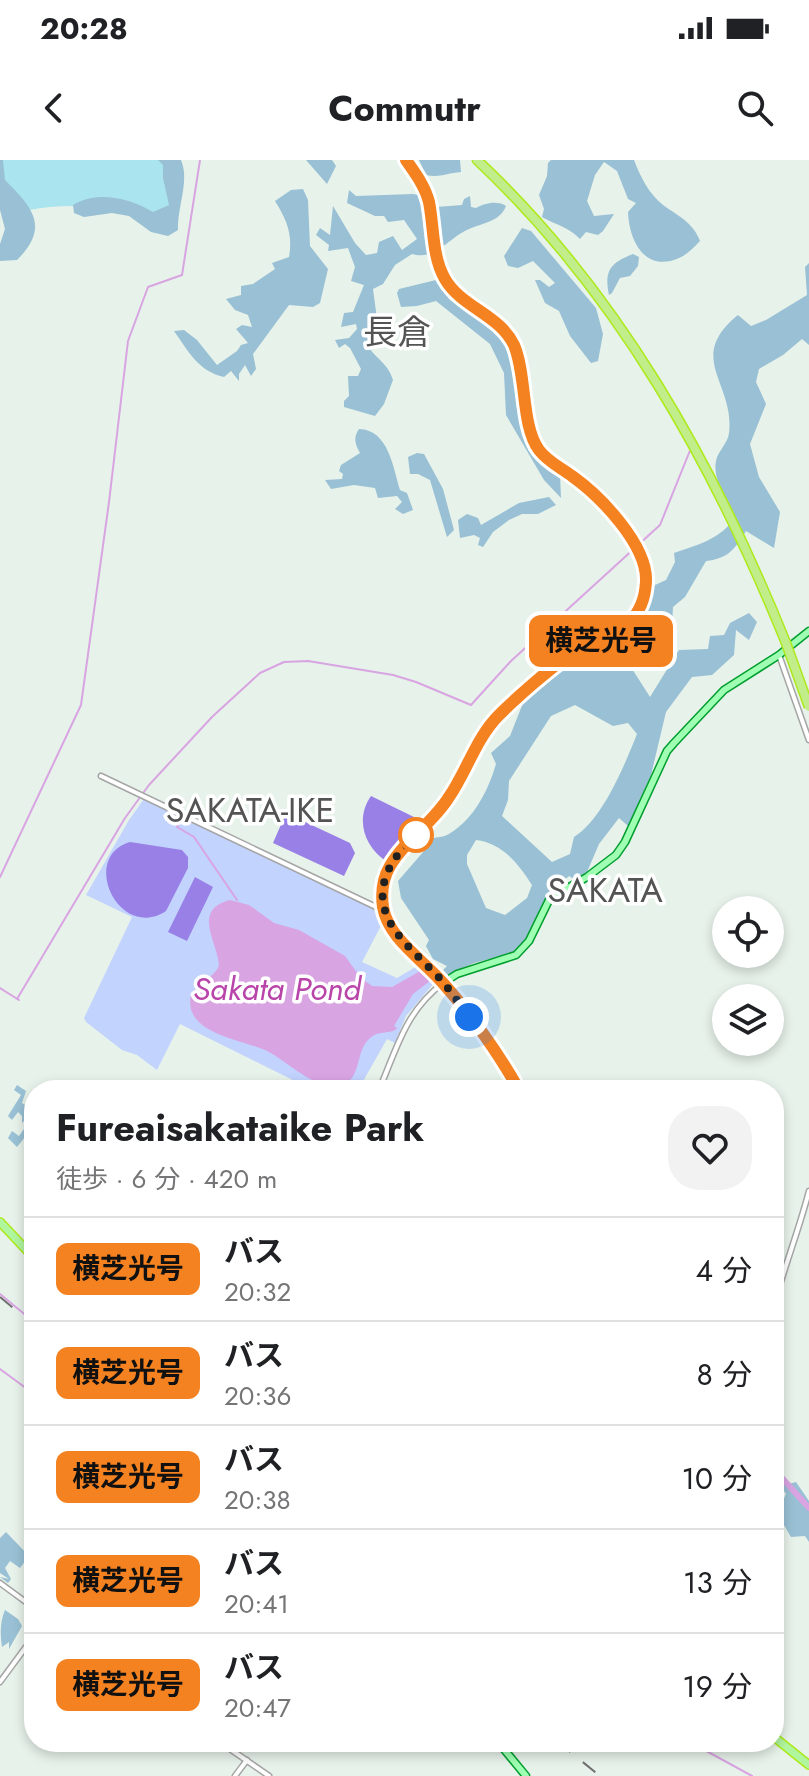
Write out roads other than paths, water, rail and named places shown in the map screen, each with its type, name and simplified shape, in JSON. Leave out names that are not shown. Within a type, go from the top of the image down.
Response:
[{"type":"highway","points":[[477,160],[539,224],[584,278],[645,365],[731,518],[786,643],[809,707]]},
{"type":"highway","points":[[0,1222],[24,1247]]},
{"type":"highway","points":[[784,1745],[809,1765]]},
{"type":"main road","points":[[513,1080],[443,983],[457,974],[508,959],[525,948],[550,898],[587,877],[621,849],[667,751],[674,743],[724,690],[779,655],[809,631]]},
{"type":"main road","points":[[506,1752],[526,1776]]},
{"type":"street","points":[[383,1080],[411,1015],[422,1000],[443,983],[394,932],[383,906],[383,884],[391,863],[450,797],[478,744],[498,716],[565,659],[605,640],[632,619],[646,583],[641,554],[630,537],[588,488],[544,457],[532,440],[522,375],[513,344],[499,326],[456,293],[443,276],[426,194],[406,160]]},
{"type":"street","points":[[779,655],[809,740]]},
{"type":"street","points":[[101,776],[376,907],[383,906]]},
{"type":"street","points":[[784,1270],[797,1238],[809,1191]]},
{"type":"street","points":[[0,1583],[24,1601]]},
{"type":"street","points":[[0,1682],[24,1650]]},
{"type":"street","points":[[235,1752],[269,1776]]},
{"type":"street","points":[[235,1776],[247,1760]]},
{"type":"water","name":"Sakata Pond","points":[[230,900],[249,905],[274,923],[299,930],[345,956],[361,978],[372,986],[392,987],[422,970],[430,981],[413,994],[394,1026],[397,1028],[395,1030],[376,1034],[369,1039],[350,1080],[312,1080],[273,1054],[212,1031],[195,1018],[191,1009],[192,995],[219,966],[209,919],[218,905]]},
{"type":"waterway","points":[[0,877],[81,705],[128,341],[148,287],[182,275],[200,160]]},
{"type":"waterway","points":[[17,999],[125,818],[149,785],[212,717],[260,673],[284,662],[308,661],[393,675],[471,705],[511,661],[660,525],[691,448]]},
{"type":"waterway","points":[[181,818],[177,827],[194,837],[237,900]]},
{"type":"waterway","points":[[0,988],[19,1000]]},
{"type":"waterway","points":[[0,1294],[24,1314]]},
{"type":"waterway","points":[[0,1369],[24,1387]]},
{"type":"waterway","points":[[784,1480],[809,1508]]},
{"type":"waterway","points":[[708,1752],[752,1776]]},
{"type":"railway","points":[[0,1297],[24,1317]]},
{"type":"railway","points":[[570,1752],[600,1776]]},
{"type":"district","name":"長倉","points":[[397,332]]},
{"type":"district","name":"SAKATA-IKE","points":[[250,810]]},
{"type":"district","name":"SAKATA","points":[[605,890]]}]
